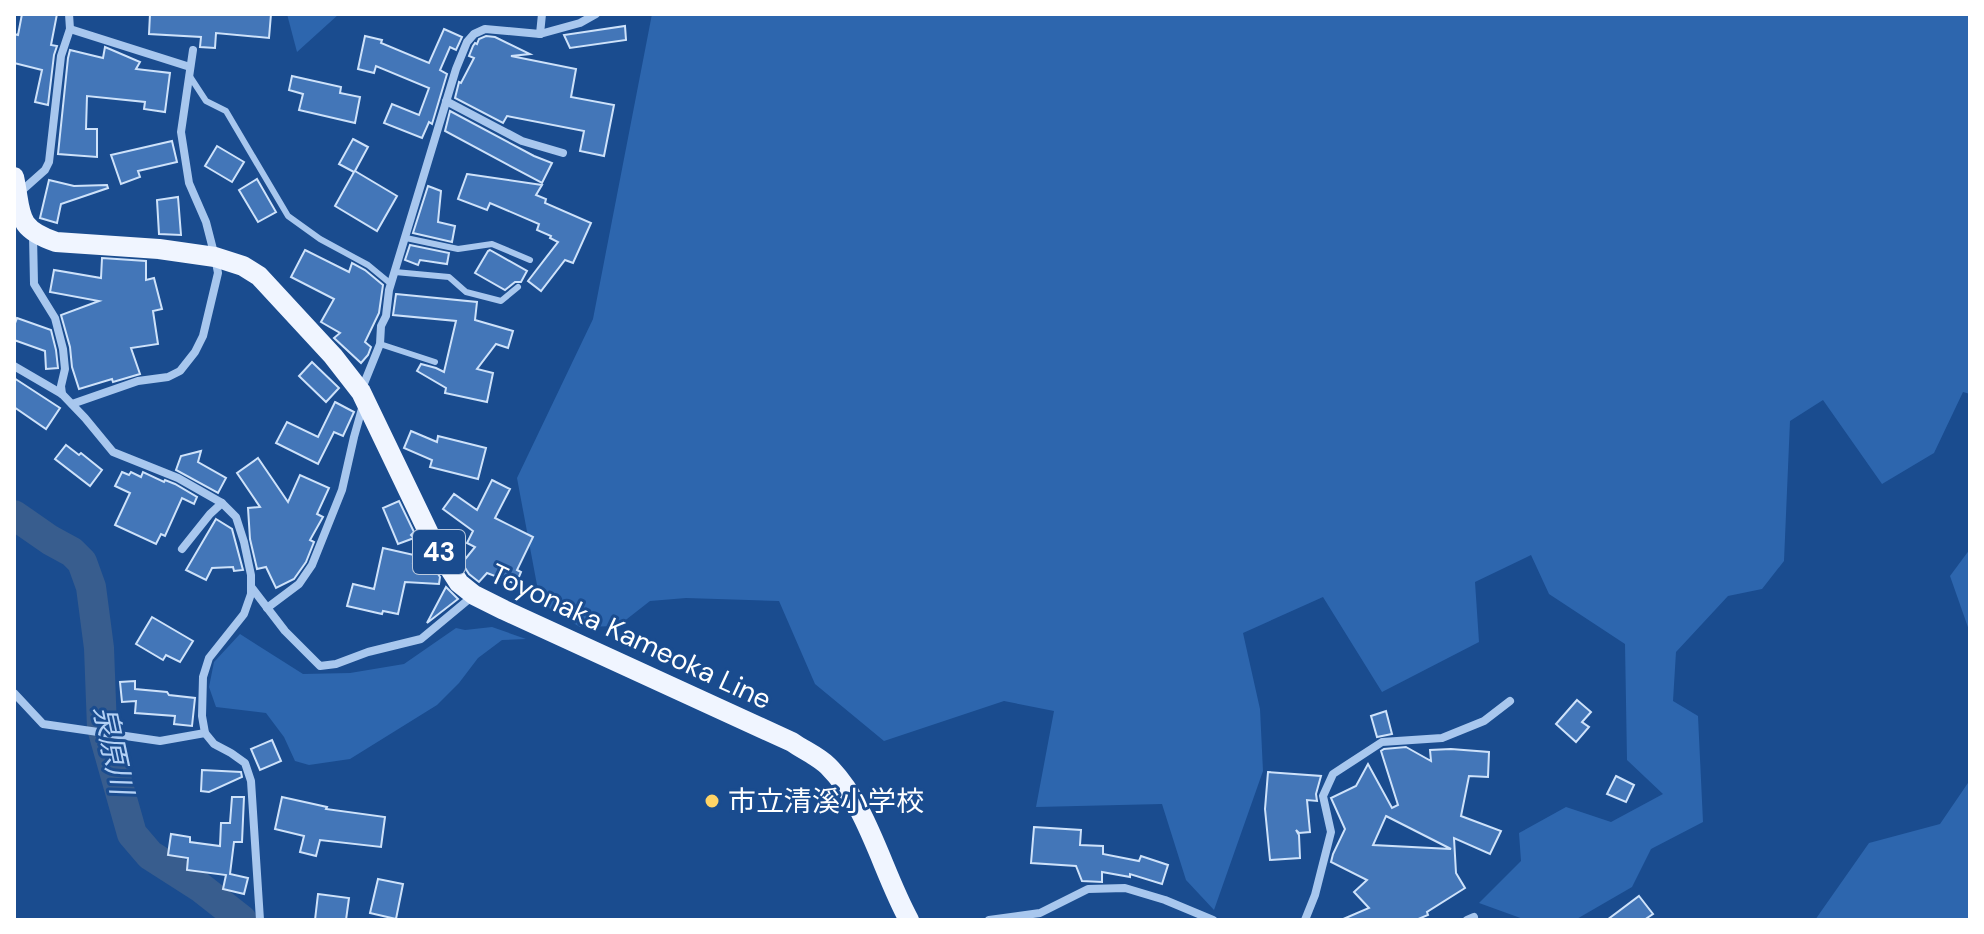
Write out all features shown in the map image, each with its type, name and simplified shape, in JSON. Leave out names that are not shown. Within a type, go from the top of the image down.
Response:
[{"type":"main road","points":[[16,186],[21,216],[33,231]]},
{"type":"main road","name":"Toyonaka Kameoka Line","points":[[33,231],[56,242],[159,249],[215,257],[243,266],[259,276],[333,356],[363,396],[434,544],[459,583],[474,595],[792,742],[827,764],[850,793],[909,920]]},
{"type":"street","points":[[16,186],[36,179],[49,162],[61,56],[70,29],[69,14]]},
{"type":"street","points":[[540,34],[542,14]]},
{"type":"street","points":[[267,608],[299,584],[312,565],[342,490],[363,396],[380,344],[391,284],[467,42],[485,29],[540,34],[580,23],[596,14]]},
{"type":"street","points":[[70,29],[190,71]]},
{"type":"street","points":[[72,404],[105,391],[138,381],[168,377],[180,371],[203,336],[218,273],[206,222],[189,183],[181,132],[193,50]]},
{"type":"street","points":[[446,101],[522,141],[563,153]]},
{"type":"street","points":[[33,231],[34,284],[55,318],[63,349],[65,369],[62,394]]},
{"type":"street","points":[[14,366],[62,394],[113,452],[178,478],[222,503],[236,517],[251,575],[251,594],[244,614],[209,658],[203,677],[202,716],[205,733],[214,744],[245,763],[251,781],[260,920]]},
{"type":"street","points":[[182,549],[222,503]]},
{"type":"street","points":[[251,587],[285,631],[320,666],[421,639],[474,595]]},
{"type":"street","points":[[14,693],[43,724],[160,741],[205,733]]},
{"type":"street","points":[[1305,920],[1315,895],[1331,832],[1323,796],[1333,774],[1382,742],[1442,738],[1484,721],[1510,701]]},
{"type":"street","points":[[989,920],[1040,913],[1088,889],[1125,888],[1213,920]]},
{"type":"lane","points":[[190,71],[206,101],[226,111],[288,216],[320,239],[368,265],[391,284]]},
{"type":"lane","points":[[406,238],[458,249],[492,244],[530,260]]},
{"type":"lane","points":[[395,272],[449,277],[466,292],[501,301],[518,287]]},
{"type":"lane","points":[[380,344],[435,362]]},
{"type":"shaded area","points":[[287,14],[339,14],[297,52]]},
{"type":"shaded area","points":[[652,14],[1970,14],[1970,394],[1963,392],[1934,453],[1882,484],[1823,400],[1790,421],[1784,561],[1762,589],[1728,596],[1676,652],[1673,701],[1698,716],[1703,822],[1651,849],[1632,887],[1575,920],[1526,920],[1479,903],[1521,861],[1519,833],[1566,807],[1611,822],[1663,794],[1627,760],[1625,644],[1549,594],[1531,555],[1475,582],[1479,642],[1382,692],[1323,597],[1243,633],[1260,709],[1263,771],[1214,910],[1186,880],[1162,804],[1036,807],[1054,711],[1004,701],[884,741],[815,684],[779,601],[686,598],[650,601],[618,626],[580,627],[550,609],[537,585],[517,478],[593,319]]},
{"type":"shaded area","points":[[1970,549],[1970,633],[1950,576]]},
{"type":"shaded area","points":[[492,627],[526,639],[502,640],[478,658],[437,705],[350,759],[309,765],[295,761],[284,737],[266,713],[216,707],[209,687],[214,662],[240,634],[303,674],[350,673],[404,664],[456,628]]},
{"type":"shaded area","points":[[1970,780],[1970,920],[1815,920],[1869,843],[1940,824]]},
{"type":"building","points":[[22,14],[57,14],[51,45],[57,46],[48,105],[35,102],[42,70],[14,63],[14,34],[18,35]]},
{"type":"building","points":[[150,14],[271,14],[269,38],[216,33],[215,48],[200,47],[201,37],[149,34]]},
{"type":"building","points":[[625,26],[626,40],[570,48],[564,35]]},
{"type":"building","points":[[444,29],[462,37],[456,50],[450,47],[440,70],[447,74],[432,124],[429,122],[422,138],[384,123],[392,104],[419,115],[429,88],[376,66],[374,73],[358,69],[365,36],[382,40],[381,43],[429,63]]},
{"type":"building","points":[[486,36],[495,37],[530,54],[511,56],[576,69],[571,97],[614,105],[604,156],[580,151],[584,131],[507,116],[503,123],[455,98],[459,82],[474,58],[469,56],[473,46]]},
{"type":"building","points":[[105,47],[140,62],[136,69],[170,73],[165,112],[144,109],[145,102],[87,96],[86,129],[97,129],[97,157],[58,154],[70,50],[103,58]]},
{"type":"building","points":[[292,76],[341,87],[340,93],[360,97],[355,123],[299,110],[303,94],[289,90]]},
{"type":"building","points":[[450,111],[552,163],[542,183],[445,131]]},
{"type":"building","points":[[353,139],[368,147],[355,171],[397,196],[377,231],[335,206],[354,172],[339,164]]},
{"type":"building","points":[[172,141],[177,162],[138,171],[140,177],[121,184],[111,155]]},
{"type":"building","points":[[217,146],[244,162],[232,182],[205,166]]},
{"type":"building","points":[[467,174],[542,185],[536,195],[546,199],[545,203],[591,223],[573,263],[565,260],[541,291],[528,281],[558,242],[537,230],[539,224],[490,203],[487,210],[458,199]]},
{"type":"building","points":[[257,179],[276,212],[258,222],[239,190]]},
{"type":"building","points":[[49,180],[74,186],[107,185],[108,188],[61,204],[57,223],[40,218]]},
{"type":"building","points":[[428,186],[441,191],[438,222],[455,226],[452,242],[413,233]]},
{"type":"building","points":[[178,197],[181,235],[159,234],[157,200]]},
{"type":"building","points":[[410,245],[449,253],[447,264],[420,260],[418,265],[405,260]]},
{"type":"building","points":[[305,250],[349,272],[352,263],[383,285],[379,313],[365,342],[371,347],[361,363],[334,338],[340,333],[321,322],[334,299],[291,277]]},
{"type":"building","points":[[490,250],[527,271],[521,282],[515,282],[505,290],[475,273]]},
{"type":"building","points":[[102,258],[146,261],[146,280],[154,278],[162,309],[153,311],[158,344],[131,348],[140,374],[79,389],[61,315],[99,301],[50,292],[54,270],[101,278]]},
{"type":"building","points":[[396,294],[477,302],[475,320],[513,331],[508,348],[496,344],[477,369],[493,373],[487,402],[445,393],[446,388],[417,371],[421,364],[444,372],[456,321],[393,315]]},
{"type":"building","points":[[17,318],[51,330],[58,368],[46,369],[45,351],[14,340]]},
{"type":"building","points":[[312,362],[339,388],[326,402],[299,376]]},
{"type":"building","points":[[14,378],[60,408],[46,429],[14,407]]},
{"type":"building","points":[[335,402],[354,412],[343,436],[334,432],[318,464],[276,443],[287,422],[318,437]]},
{"type":"building","points":[[411,431],[437,442],[438,436],[486,448],[478,479],[430,467],[432,460],[404,448]]},
{"type":"building","points":[[66,445],[102,470],[90,486],[55,459]]},
{"type":"building","points":[[201,451],[198,462],[226,478],[218,493],[176,470],[181,456]]},
{"type":"building","points":[[258,458],[288,502],[300,475],[329,488],[317,514],[323,517],[310,540],[314,542],[306,562],[294,579],[276,588],[266,567],[257,569],[250,539],[248,508],[260,507],[237,473]]},
{"type":"building","points":[[122,472],[141,477],[143,472],[175,484],[197,497],[194,504],[182,498],[165,536],[161,534],[156,544],[115,525],[130,493],[115,486]]},
{"type":"building","points":[[492,480],[510,489],[495,518],[533,537],[517,570],[521,572],[516,584],[487,573],[479,582],[469,574],[462,563],[475,547],[467,543],[473,531],[443,509],[454,494],[477,510]]},
{"type":"building","points":[[399,501],[414,538],[398,544],[383,508]]},
{"type":"building","points":[[216,519],[232,529],[243,570],[212,568],[206,580],[186,570]]},
{"type":"building","points":[[383,548],[414,555],[413,563],[431,564],[440,577],[439,584],[405,582],[398,614],[383,611],[382,614],[347,606],[353,584],[374,589]]},
{"type":"building","points":[[446,587],[458,599],[427,623]]},
{"type":"building","points":[[152,617],[193,641],[180,662],[166,655],[163,660],[136,644]]},
{"type":"building","points":[[135,681],[135,689],[195,698],[192,726],[174,724],[175,716],[135,713],[136,701],[122,702],[120,682]]},
{"type":"building","points":[[1577,700],[1591,712],[1582,722],[1589,727],[1576,742],[1556,724]]},
{"type":"building","points":[[1386,711],[1392,734],[1377,737],[1371,716]]},
{"type":"building","points":[[272,740],[281,761],[260,770],[251,749]]},
{"type":"building","points":[[1406,747],[1431,761],[1430,750],[1489,752],[1488,777],[1469,776],[1461,816],[1501,831],[1490,854],[1454,838],[1456,873],[1465,888],[1427,912],[1428,915],[1416,920],[1341,920],[1369,908],[1354,892],[1367,880],[1331,862],[1345,829],[1331,798],[1356,786],[1368,764],[1392,808],[1398,805],[1381,751]],"holes":[[[1386,816],[1451,849],[1373,845]]]},
{"type":"building","points":[[202,770],[241,772],[242,777],[209,792],[201,791]]},
{"type":"building","points":[[1268,772],[1321,776],[1317,801],[1307,800],[1310,832],[1299,833],[1296,830],[1300,858],[1270,860],[1265,809]]},
{"type":"building","points":[[1616,776],[1634,785],[1626,802],[1607,794]]},
{"type":"building","points":[[232,797],[244,797],[242,842],[234,842],[230,874],[248,878],[244,894],[223,889],[226,875],[187,870],[188,858],[168,855],[171,834],[190,837],[190,842],[220,846],[221,823],[230,823]]},
{"type":"building","points":[[282,797],[326,809],[385,817],[381,847],[320,840],[316,856],[300,852],[304,836],[275,829]]},
{"type":"building","points":[[1034,827],[1081,830],[1080,845],[1103,846],[1103,854],[1139,861],[1141,856],[1168,865],[1162,884],[1130,874],[1130,877],[1102,872],[1102,882],[1082,881],[1076,866],[1031,863]]},
{"type":"building","points":[[378,879],[403,884],[396,919],[370,913]]},
{"type":"building","points":[[318,894],[349,898],[346,920],[315,920]]},
{"type":"building","points":[[1639,896],[1653,914],[1644,920],[1607,920]]},
{"type":"waterway","name":"泉原川","points":[[14,515],[72,552],[82,562],[91,587],[99,648],[102,728],[132,834],[150,855],[200,887],[242,920]]},
{"type":"place","name":"市立清溪小学校","points":[[712,801]]}]
